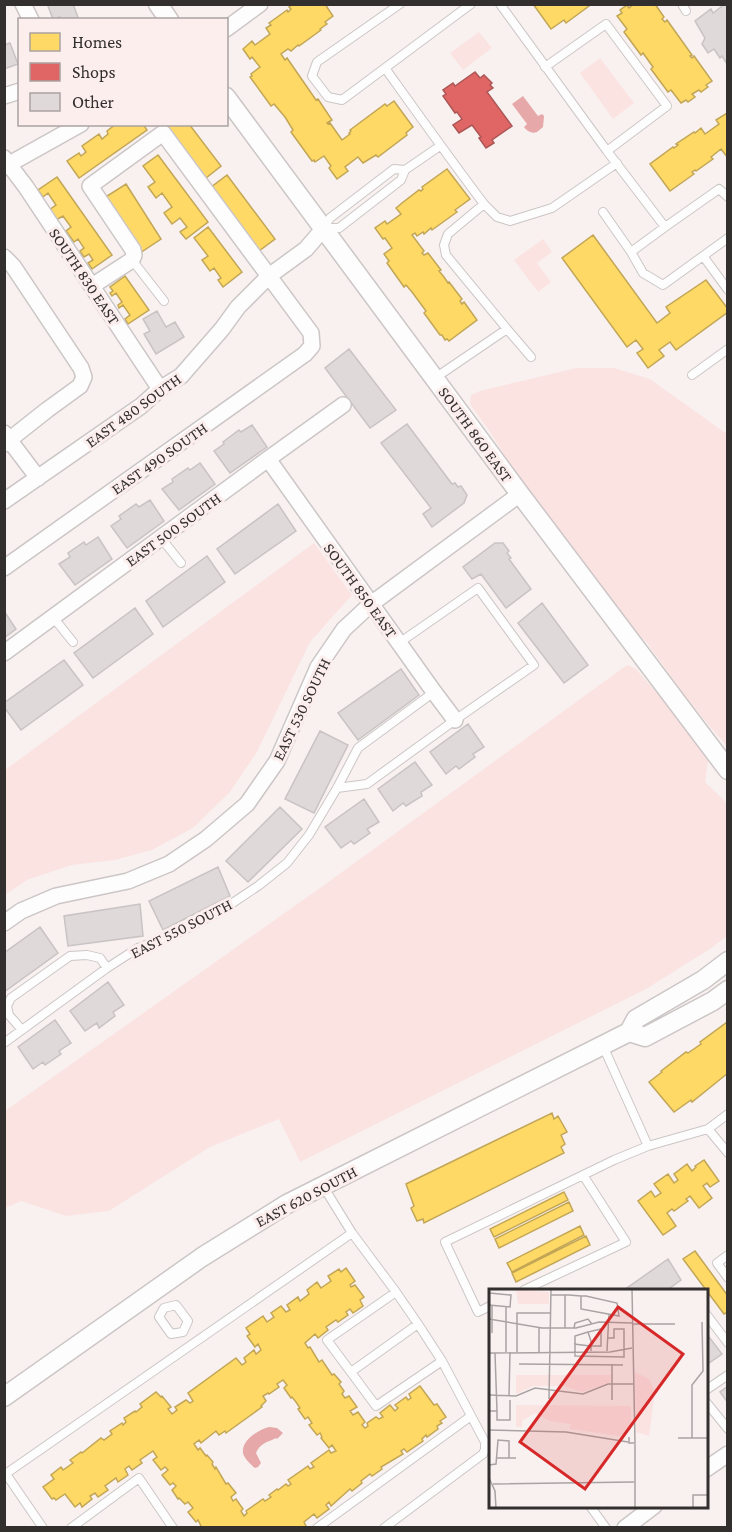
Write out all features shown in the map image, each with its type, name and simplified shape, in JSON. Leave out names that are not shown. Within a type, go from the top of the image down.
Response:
[{"type":"street","points":[[23,4],[30,18]]},
{"type":"street","points":[[158,4],[168,18]]},
{"type":"street","points":[[228,28],[260,4]]},
{"type":"street","name":"SOUTH 860 EAST","points":[[228,100],[728,770]]},
{"type":"street","points":[[6,163],[77,126]]},
{"type":"street","points":[[92,286],[133,257],[133,250],[90,186],[163,134],[269,276]]},
{"type":"street","name":"SOUTH 830 EAST","points":[[6,163],[92,286],[160,389]]},
{"type":"street","name":"EAST 480 SOUTH","points":[[4,501],[181,376],[238,307],[269,276],[306,249],[324,228]]},
{"type":"street","points":[[4,257],[14,266],[81,368],[84,377],[80,386],[6,439],[38,478]]},
{"type":"street","name":"EAST 490 SOUTH","points":[[4,568],[305,354],[312,346],[311,333],[269,276]]},
{"type":"street","name":"EAST 500 SOUTH","points":[[4,653],[343,405]]},
{"type":"street","name":"SOUTH 850 EAST","points":[[268,459],[455,720]]},
{"type":"street","name":"EAST 530 SOUTH","points":[[4,923],[21,911],[56,896],[128,880],[169,864],[214,832],[247,804],[277,761],[318,667],[344,629],[371,604],[520,494]]},
{"type":"street","name":"EAST 620 SOUTH","points":[[4,1397],[252,1224],[322,1185],[629,1032],[636,1019],[703,980],[728,961]]},
{"type":"street","name":"EAST 620 SOUTH","points":[[629,1032],[645,1037],[713,1001],[728,990]]},
{"type":"street","points":[[708,1468],[728,1454]]},
{"type":"street","points":[[625,1527],[651,1508]]},
{"type":"lane","points":[[400,4],[317,62],[312,76],[328,97],[342,100],[471,4]]},
{"type":"lane","points":[[500,4],[607,151],[665,226]]},
{"type":"lane","points":[[545,67],[606,24],[667,106],[607,151]]},
{"type":"lane","points":[[385,68],[440,146],[484,204],[497,217],[510,221],[552,208],[618,163]]},
{"type":"lane","points":[[324,228],[339,228],[401,180],[405,170],[440,146]]},
{"type":"lane","points":[[324,228],[330,218],[394,169],[405,170]]},
{"type":"lane","points":[[632,252],[719,189],[728,197]]},
{"type":"lane","points":[[484,204],[448,234],[444,245],[446,255],[531,357]]},
{"type":"lane","points":[[603,212],[632,252],[643,273],[663,285],[728,238]]},
{"type":"lane","points":[[703,256],[728,290]]},
{"type":"lane","points":[[133,257],[164,302]]},
{"type":"lane","points":[[434,378],[507,329]]},
{"type":"lane","points":[[692,375],[728,349]]},
{"type":"lane","points":[[161,538],[182,563]]},
{"type":"lane","points":[[337,788],[367,784],[534,665],[478,588],[399,643]]},
{"type":"lane","points":[[53,617],[73,642]]},
{"type":"lane","name":"EAST 550 SOUTH","points":[[4,1043],[106,968],[138,948],[182,932],[222,910],[287,863],[309,835],[358,748],[434,693]]},
{"type":"lane","points":[[22,1030],[9,1014],[7,1006],[11,998],[70,956],[87,955],[100,958],[106,968]]},
{"type":"lane","points":[[603,1046],[648,1146]]},
{"type":"lane","points":[[489,1306],[478,1312],[445,1242],[614,1160],[648,1146],[708,1129],[728,1114]]},
{"type":"lane","points":[[708,1129],[728,1153]]},
{"type":"lane","points":[[526,1289],[626,1242],[584,1174]]},
{"type":"lane","points":[[322,1185],[352,1233],[418,1323],[442,1361],[485,1442],[483,1454],[384,1527]]},
{"type":"lane","points":[[43,1527],[5,1475],[352,1233]]},
{"type":"lane","points":[[728,1255],[717,1263],[728,1278]]},
{"type":"lane","points":[[152,1292],[164,1308]]},
{"type":"lane","points":[[396,1292],[327,1340],[376,1406],[442,1361]]},
{"type":"lane","points":[[176,1305],[180,1310],[188,1321],[183,1332],[171,1334],[159,1317],[164,1308],[176,1305]]},
{"type":"lane","points":[[708,1317],[728,1343]]},
{"type":"lane","points":[[351,1372],[418,1323]]},
{"type":"lane","points":[[183,1332],[191,1345]]},
{"type":"lane","points":[[708,1389],[728,1375]]},
{"type":"lane","points":[[708,1404],[728,1429]]},
{"type":"lane","points":[[322,1526],[471,1416]]},
{"type":"lane","points":[[75,1526],[139,1478],[173,1527]]},
{"type":"lane","points":[[592,1508],[606,1527]]},
{"type":"shaded area","points":[[479,32],[492,48],[463,70],[450,53]]},
{"type":"shaded area","points":[[600,58],[634,103],[613,119],[580,73]]},
{"type":"shaded area","points":[[523,96],[538,116],[542,114],[544,116],[543,127],[537,132],[528,131],[524,127],[527,124],[512,104]]},
{"type":"shaded area","points":[[543,239],[552,252],[537,263],[551,282],[538,292],[514,260]]},
{"type":"shaded area","points":[[576,368],[614,368],[650,379],[727,434],[727,746],[589,573],[568,541],[540,507],[470,404],[471,395],[480,391]]},
{"type":"shaded area","points":[[314,543],[352,595],[310,642],[257,752],[230,792],[193,828],[152,850],[115,860],[72,865],[27,880],[5,895],[5,770]]},
{"type":"shaded area","points":[[627,665],[636,669],[681,721],[708,761],[705,782],[728,804],[727,936],[646,989],[300,1162],[279,1119],[210,1147],[109,1211],[66,1216],[21,1201],[5,1208],[5,1111],[327,883]]},
{"type":"shaded area","points":[[269,1427],[277,1428],[283,1433],[277,1439],[260,1447],[256,1453],[261,1463],[255,1468],[245,1457],[243,1448],[252,1436]]},
{"type":"building: Homes","points":[[293,4],[325,4],[333,16],[325,22],[327,24],[321,30],[291,51],[288,49],[281,54],[285,60],[287,58],[316,100],[318,99],[332,120],[327,123],[330,123],[342,140],[350,134],[350,130],[385,104],[387,106],[394,101],[413,127],[406,133],[407,135],[378,157],[376,155],[363,163],[358,157],[345,167],[348,171],[337,179],[324,156],[315,162],[312,161],[291,132],[293,130],[285,117],[274,104],[271,106],[250,77],[260,67],[243,49],[252,41],[255,45],[270,34],[266,28],[271,25],[269,23],[287,10],[288,12],[291,9],[289,7]]},
{"type":"building: Homes","points":[[533,4],[588,4],[589,6],[566,23],[564,20],[551,29]]},
{"type":"building: Homes","points":[[634,4],[655,4],[664,17],[662,19],[665,22],[667,20],[692,55],[690,56],[692,58],[694,56],[712,81],[701,92],[699,90],[692,94],[695,97],[688,102],[686,100],[681,103],[671,90],[668,92],[651,69],[653,67],[643,53],[641,55],[624,32],[627,29],[617,16],[622,13],[620,10],[627,5],[629,8]]},
{"type":"building: Homes","points":[[727,113],[728,158],[721,149],[711,157],[713,159],[692,172],[694,174],[670,191],[650,164],[701,128],[705,134],[719,124],[716,120]]},
{"type":"building: Homes","points":[[113,126],[144,126],[147,130],[79,178],[67,161],[79,153],[81,156],[86,152],[82,146],[99,134],[102,139],[108,134],[107,131]]},
{"type":"building: Homes","points":[[167,126],[191,126],[221,166],[206,178]]},
{"type":"building: Homes","points":[[158,155],[208,222],[186,239],[180,232],[187,227],[180,218],[172,224],[164,213],[172,207],[162,193],[156,198],[148,187],[155,182],[143,166]]},
{"type":"building: Homes","points":[[447,169],[470,199],[455,210],[457,212],[432,230],[431,228],[417,236],[415,233],[412,235],[424,251],[422,253],[424,255],[428,253],[441,270],[439,271],[462,299],[460,301],[462,304],[464,302],[477,320],[449,341],[440,335],[424,313],[426,311],[406,285],[404,287],[387,263],[389,261],[384,254],[392,248],[375,228],[385,221],[387,224],[401,214],[396,208]]},
{"type":"building: Homes","points":[[227,175],[275,239],[259,251],[210,188]]},
{"type":"building: Homes","points":[[57,177],[112,255],[92,269],[88,263],[93,260],[89,254],[84,257],[80,251],[84,248],[78,239],[74,242],[66,231],[71,227],[63,216],[56,220],[49,210],[56,205],[48,193],[43,197],[38,190]]},
{"type":"building: Homes","points":[[126,184],[161,239],[140,253],[104,198]]},
{"type":"building: Homes","points":[[208,227],[242,272],[223,287],[218,280],[221,278],[214,268],[210,271],[202,260],[208,256],[194,238]]},
{"type":"building: Homes","points":[[593,235],[657,323],[670,313],[666,307],[706,280],[728,312],[676,350],[670,342],[659,350],[664,356],[648,368],[637,353],[643,349],[636,340],[627,347],[562,258]]},
{"type":"building: Homes","points":[[125,276],[149,310],[128,324],[125,319],[130,315],[123,305],[119,308],[118,305],[122,302],[116,293],[112,296],[110,293],[113,291],[110,287]]},
{"type":"building: Homes","points":[[726,1023],[728,1024],[728,1073],[692,1102],[691,1100],[674,1112],[649,1082]]},
{"type":"building: Homes","points":[[552,1113],[554,1119],[558,1116],[567,1132],[561,1135],[565,1144],[561,1147],[564,1153],[424,1223],[423,1219],[417,1221],[411,1208],[414,1206],[406,1184]]},
{"type":"building: Homes","points":[[704,1160],[719,1181],[710,1187],[707,1183],[703,1186],[712,1198],[699,1208],[690,1196],[686,1199],[688,1201],[674,1211],[672,1209],[667,1213],[676,1226],[663,1235],[638,1201],[651,1191],[655,1197],[661,1193],[654,1184],[668,1174],[674,1183],[678,1180],[674,1174],[687,1164],[692,1171]]},
{"type":"building: Homes","points":[[564,1192],[568,1200],[494,1237],[490,1229]]},
{"type":"building: Homes","points":[[569,1202],[573,1211],[499,1248],[495,1239]]},
{"type":"building: Homes","points":[[580,1226],[584,1235],[512,1272],[507,1263]]},
{"type":"building: Homes","points":[[586,1236],[590,1245],[516,1282],[512,1273]]},
{"type":"building: Homes","points":[[695,1251],[728,1296],[728,1312],[724,1314],[708,1293],[708,1289],[705,1289],[683,1259]]},
{"type":"building: Homes","points":[[346,1268],[355,1281],[350,1285],[351,1287],[355,1285],[364,1297],[360,1300],[363,1306],[353,1313],[350,1309],[346,1312],[348,1315],[326,1327],[328,1330],[318,1338],[315,1334],[305,1343],[319,1362],[322,1360],[332,1375],[334,1374],[341,1382],[339,1384],[344,1391],[342,1394],[345,1398],[349,1396],[357,1407],[350,1411],[353,1415],[358,1412],[365,1422],[362,1425],[365,1428],[368,1426],[367,1423],[376,1417],[379,1419],[383,1417],[380,1413],[390,1405],[395,1411],[398,1408],[395,1405],[406,1397],[408,1400],[411,1398],[409,1394],[420,1386],[446,1417],[440,1421],[442,1423],[437,1426],[438,1429],[427,1437],[426,1435],[423,1441],[407,1452],[404,1449],[401,1451],[403,1454],[381,1467],[382,1469],[372,1476],[370,1474],[361,1481],[362,1483],[352,1491],[350,1489],[331,1506],[329,1502],[326,1505],[329,1509],[317,1518],[314,1514],[304,1522],[306,1526],[304,1528],[202,1528],[198,1520],[196,1522],[188,1512],[193,1508],[188,1502],[185,1504],[178,1499],[172,1490],[176,1486],[173,1483],[170,1485],[162,1475],[168,1470],[165,1467],[161,1470],[153,1460],[157,1457],[153,1451],[140,1460],[142,1463],[132,1470],[129,1466],[125,1469],[128,1475],[118,1482],[116,1478],[105,1486],[108,1490],[98,1497],[95,1493],[90,1496],[92,1499],[82,1507],[80,1503],[75,1507],[65,1494],[56,1500],[52,1499],[43,1487],[54,1479],[51,1475],[61,1467],[63,1470],[73,1463],[70,1460],[101,1438],[104,1440],[112,1434],[110,1431],[126,1422],[124,1418],[142,1407],[140,1404],[156,1392],[171,1407],[168,1409],[172,1414],[177,1410],[175,1407],[186,1400],[190,1403],[193,1401],[188,1393],[236,1358],[242,1365],[246,1362],[244,1358],[254,1350],[256,1354],[261,1350],[258,1344],[255,1347],[247,1336],[250,1334],[246,1328],[263,1316],[267,1322],[274,1317],[271,1313],[281,1306],[286,1312],[290,1310],[287,1305],[298,1297],[300,1301],[309,1294],[307,1290],[317,1282],[321,1288],[331,1281],[328,1276],[339,1269],[341,1272]],"holes":[[[283,1380],[287,1385],[284,1388],[296,1402],[305,1419],[308,1417],[312,1423],[309,1425],[317,1435],[320,1433],[329,1448],[332,1445],[336,1451],[331,1453],[329,1450],[311,1463],[314,1467],[310,1469],[308,1466],[288,1480],[291,1484],[277,1489],[269,1495],[271,1497],[265,1501],[263,1499],[246,1511],[244,1516],[241,1511],[243,1509],[236,1499],[233,1501],[231,1497],[236,1493],[228,1483],[226,1484],[212,1464],[213,1462],[194,1444],[199,1440],[201,1443],[216,1431],[219,1435],[225,1431],[226,1433],[262,1407],[266,1401],[263,1396],[279,1387],[277,1384]]]},
{"type":"building: Shops","points":[[475,72],[480,78],[484,75],[492,83],[490,85],[493,88],[487,92],[512,126],[492,140],[494,143],[486,148],[472,125],[459,133],[453,125],[462,119],[443,96],[446,94],[443,90],[453,83],[455,86]]},
{"type":"building: Other","points":[[73,4],[78,18],[53,18],[48,6]]},
{"type":"building: Other","points":[[725,4],[728,5],[727,64],[714,49],[708,53],[702,44],[705,38],[695,21],[711,9],[713,13]]},
{"type":"building: Other","points":[[10,43],[18,64],[4,69],[4,45]]},
{"type":"building: Other","points":[[157,311],[166,327],[175,322],[184,337],[156,354],[144,334],[150,331],[143,319]]},
{"type":"building: Other","points":[[349,349],[396,410],[370,428],[325,368]]},
{"type":"building: Other","points":[[407,424],[452,484],[461,486],[467,495],[464,503],[432,527],[423,514],[431,508],[381,443]]},
{"type":"building: Other","points":[[252,425],[267,447],[230,473],[214,451],[239,430],[241,432]]},
{"type":"building: Other","points":[[200,463],[215,484],[179,510],[162,489],[188,468],[190,470]]},
{"type":"building: Other","points":[[150,500],[164,521],[127,548],[111,526],[121,519],[119,516],[136,504],[139,507]]},
{"type":"building: Other","points":[[278,504],[296,531],[235,574],[217,549]]},
{"type":"building: Other","points":[[98,537],[112,559],[75,585],[59,564],[70,557],[68,553],[84,542],[86,545]]},
{"type":"building: Other","points":[[495,543],[503,543],[509,551],[507,553],[511,558],[509,559],[531,589],[506,608],[481,574],[472,579],[463,567]]},
{"type":"building: Other","points":[[207,556],[225,582],[163,627],[146,601]]},
{"type":"building: Other","points":[[542,603],[588,665],[564,683],[518,623]]},
{"type":"building: Other","points":[[135,608],[153,634],[93,678],[74,653]]},
{"type":"building: Other","points":[[4,611],[16,629],[4,638]]},
{"type":"building: Other","points":[[64,660],[83,685],[21,730],[4,707],[4,703]]},
{"type":"building: Other","points":[[401,669],[419,695],[358,740],[338,713]]},
{"type":"building: Other","points":[[468,724],[484,747],[473,754],[475,757],[459,769],[456,766],[446,774],[430,752]]},
{"type":"building: Other","points":[[320,731],[348,745],[314,813],[285,799]]},
{"type":"building: Other","points":[[415,762],[432,785],[421,792],[422,796],[406,806],[403,803],[393,811],[378,789]]},
{"type":"building: Other","points":[[364,799],[379,822],[367,829],[370,833],[354,844],[351,841],[341,848],[325,827]]},
{"type":"building: Other","points":[[280,807],[302,829],[248,882],[226,861]]},
{"type":"building: Other","points":[[218,867],[230,896],[163,930],[149,901]]},
{"type":"building: Other","points":[[140,904],[143,936],[68,946],[64,916]]},
{"type":"building: Other","points":[[40,927],[58,953],[4,992],[4,953]]},
{"type":"building: Other","points":[[108,982],[124,1005],[113,1012],[115,1016],[99,1028],[97,1023],[85,1031],[70,1011]]},
{"type":"building: Other","points":[[55,1020],[71,1043],[59,1051],[61,1054],[45,1065],[43,1062],[33,1069],[18,1047]]},
{"type":"building: Other","points":[[668,1259],[681,1280],[668,1289],[625,1289]]},
{"type":"building: Other","points":[[708,1336],[722,1354],[708,1364]]},
{"type":"building: Other","points":[[728,1386],[728,1403],[720,1392]]}]
